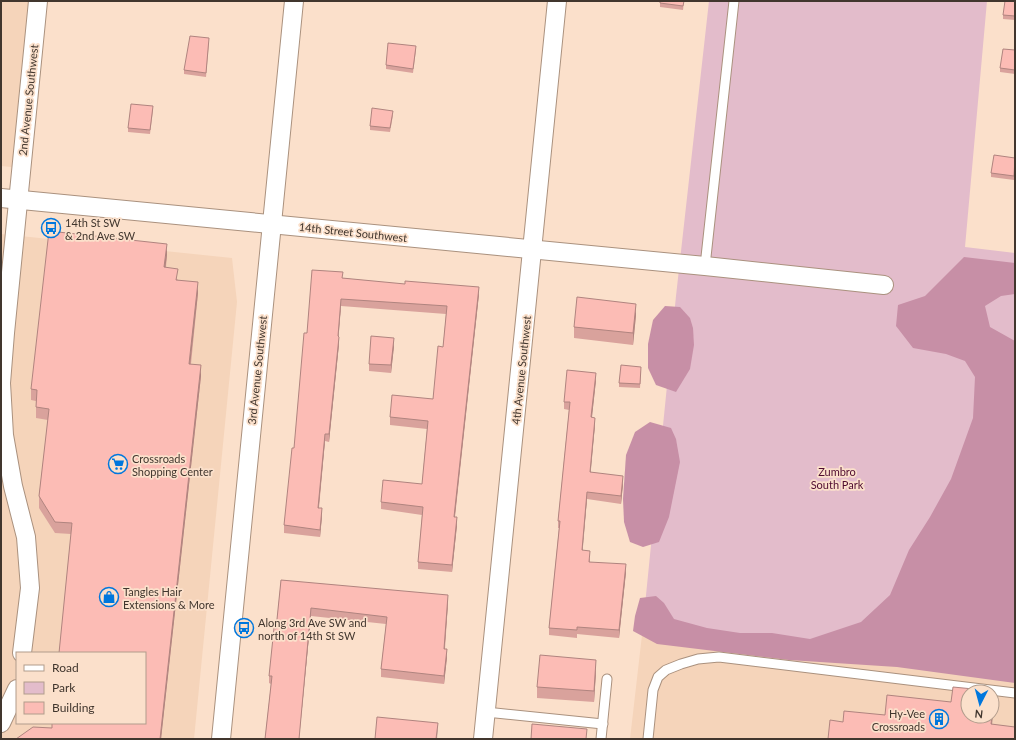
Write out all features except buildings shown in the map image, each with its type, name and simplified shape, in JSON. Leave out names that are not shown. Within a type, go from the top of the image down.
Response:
[{"type":"street","name":"2nd Avenue Southwest","points":[[22,652],[30,588],[27,544],[13,486],[4,435],[1,383],[5,333],[10,199],[38,1]]},
{"type":"street","name":"3rd Avenue Southwest","points":[[221,739],[294,1]]},
{"type":"street","name":"4th Avenue Southwest","points":[[483,739],[557,1]]},
{"type":"street","name":"14th Street Southwest","points":[[10,199],[272,223],[884,285]]},
{"type":"street","points":[[1,723],[16,691]]},
{"type":"lane","points":[[705,266],[734,1]]},
{"type":"lane","points":[[648,739],[653,690],[658,677],[666,670],[698,659],[719,657],[1015,693]]},
{"type":"lane","points":[[601,739],[607,679]]},
{"type":"lane","points":[[486,712],[603,724]]},
{"type":"shaded area","points":[[1,1],[37,1],[21,168],[1,166]]},
{"type":"shaded area","points":[[1,234],[232,258],[237,302],[194,739],[1,739]]},
{"type":"shaded area","points":[[964,257],[1015,263],[1015,294],[1001,296],[985,306],[990,327],[1015,341],[1015,683],[897,667],[789,660],[657,644],[633,631],[640,598],[656,596],[664,603],[674,619],[707,628],[740,633],[772,633],[810,639],[861,622],[890,595],[909,550],[930,517],[951,479],[973,418],[975,377],[965,361],[946,354],[913,348],[896,326],[898,305],[925,296]]},
{"type":"shaded area","points":[[665,306],[680,307],[690,318],[693,328],[694,345],[690,369],[676,392],[656,385],[648,368],[648,344],[653,320]]},
{"type":"shaded area","points":[[650,422],[671,428],[676,439],[680,462],[669,517],[659,542],[643,547],[630,542],[624,522],[623,499],[626,455],[635,432]]},
{"type":"shaded area","points":[[642,635],[1015,678],[1015,739],[630,739]]},
{"type":"green space","name":"Zumbro South Park","points":[[709,1],[987,1],[965,247],[1015,253],[1015,678],[642,635],[676,296]]},
{"type":"place","name":"14th St SW & 2nd Ave SW","points":[[51,228]]},
{"type":"place","name":"Crossroads Shopping Center","points":[[118,464]]},
{"type":"place","name":"Tangles Hair Extensions & More","points":[[109,597]]},
{"type":"place","name":"Along 3rd Ave SW and north of 14th St SW","points":[[244,628]]},
{"type":"place","name":"Hy-Vee Crossroads","points":[[939,719]]}]
